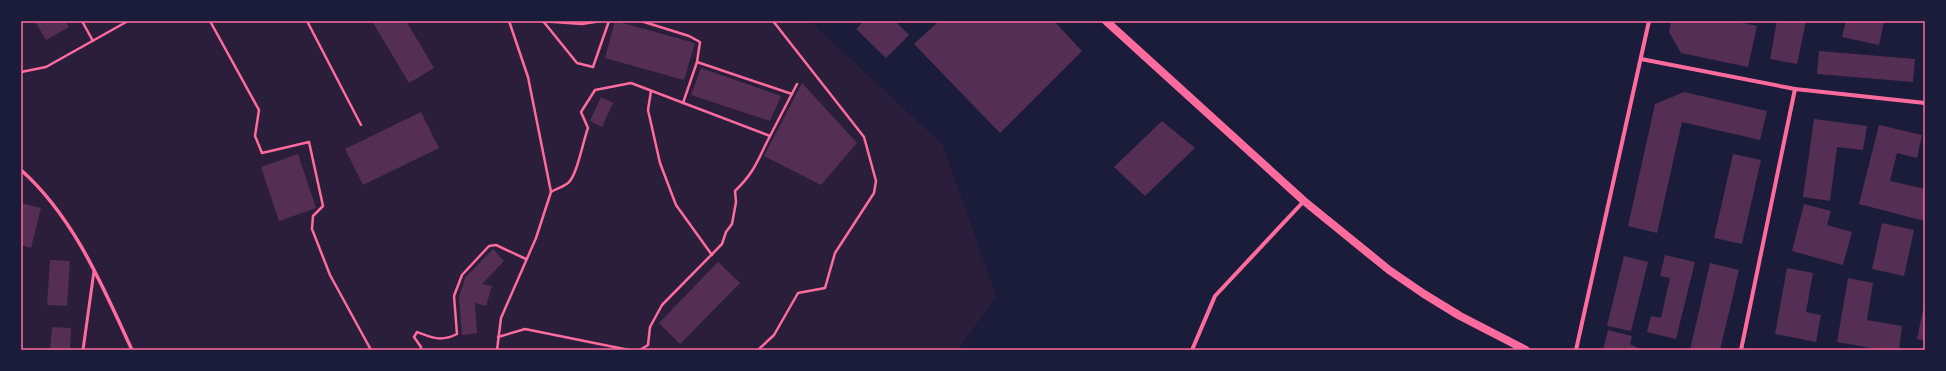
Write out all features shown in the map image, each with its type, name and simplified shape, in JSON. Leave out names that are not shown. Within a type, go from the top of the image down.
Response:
[{"type":"main road","points":[[1106,21],[1304,201],[1389,270],[1460,316],[1526,350]]},
{"type":"street","points":[[1576,350],[1649,21]]},
{"type":"street","points":[[1641,59],[1795,89],[1925,103]]},
{"type":"street","points":[[1741,350],[1795,89]]},
{"type":"street","points":[[21,170],[37,184],[64,219],[94,271],[132,350]]},
{"type":"street","points":[[1192,350],[1215,296],[1304,201]]},
{"type":"lane","points":[[84,350],[94,271]]},
{"type":"path","points":[[82,21],[93,41]]},
{"type":"path","points":[[21,72],[46,67],[128,21]]},
{"type":"path","points":[[210,21],[259,110],[255,136],[262,153],[309,142],[323,206],[313,216],[312,229],[330,275],[371,350]]},
{"type":"path","points":[[307,21],[361,125]]},
{"type":"path","points":[[496,350],[501,318],[536,238],[551,192],[528,78],[510,21]]},
{"type":"path","points":[[540,21],[582,24],[601,21]]},
{"type":"path","points":[[543,22],[578,63],[593,67],[609,21]]},
{"type":"path","points":[[641,21],[689,36],[700,42],[697,62],[684,103]]},
{"type":"path","points":[[758,350],[774,335],[798,293],[825,288],[831,272],[835,253],[874,192],[876,181],[864,137],[773,21]]},
{"type":"path","points":[[697,62],[792,94]]},
{"type":"path","points":[[551,192],[567,184],[575,175],[580,149],[588,128],[580,112],[595,90],[631,83],[770,136]]},
{"type":"path","points":[[640,350],[648,345],[650,327],[662,305],[722,244],[726,232],[732,224],[736,202],[735,190],[748,178],[755,168],[797,84]]},
{"type":"path","points":[[651,91],[648,110],[660,163],[676,205],[712,255]]},
{"type":"path","points":[[421,350],[421,347],[414,337],[417,332],[429,337],[446,339],[457,334],[454,296],[462,275],[489,246],[496,244],[526,259]]},
{"type":"path","points":[[498,337],[525,329],[629,350]]},
{"type":"shaded area","points":[[21,21],[810,21],[943,145],[996,296],[958,350],[21,350]]},
{"type":"building","points":[[35,21],[65,21],[69,27],[46,40]]},
{"type":"building","points":[[372,21],[406,21],[434,68],[409,83]]},
{"type":"building","points":[[615,21],[695,43],[684,80],[605,58]]},
{"type":"building","points":[[864,21],[895,21],[909,35],[886,58],[856,29]]},
{"type":"building","points":[[939,21],[1054,21],[1082,51],[1000,133],[914,44]]},
{"type":"building","points":[[1671,21],[1735,21],[1757,26],[1748,67],[1681,53],[1669,32]]},
{"type":"building","points":[[1777,21],[1806,21],[1797,64],[1770,59]]},
{"type":"building","points":[[1846,21],[1884,21],[1879,45],[1842,37]]},
{"type":"building","points":[[1819,51],[1915,59],[1913,82],[1817,74]]},
{"type":"building","points":[[701,68],[781,96],[770,121],[691,95]]},
{"type":"building","points":[[802,83],[857,143],[821,185],[764,156]]},
{"type":"building","points":[[1684,92],[1767,111],[1760,140],[1682,122],[1657,233],[1628,226],[1655,104]]},
{"type":"building","points":[[601,97],[613,103],[602,127],[590,121]]},
{"type":"building","points":[[421,112],[439,148],[363,185],[345,149]]},
{"type":"building","points":[[1814,119],[1867,126],[1863,150],[1837,147],[1830,201],[1803,197]]},
{"type":"building","points":[[1162,121],[1195,148],[1145,196],[1114,167]]},
{"type":"building","points":[[1879,125],[1922,135],[1917,158],[1897,153],[1890,181],[1925,189],[1925,221],[1859,204]]},
{"type":"building","points":[[298,154],[316,208],[279,221],[261,167]]},
{"type":"building","points":[[1733,154],[1761,160],[1742,244],[1714,238]]},
{"type":"building","points":[[21,203],[41,208],[31,248],[21,245]]},
{"type":"building","points":[[1804,204],[1831,211],[1827,225],[1852,232],[1843,265],[1792,251]]},
{"type":"building","points":[[1882,223],[1914,230],[1904,276],[1872,269]]},
{"type":"building","points":[[493,249],[504,261],[482,284],[492,286],[486,306],[475,303],[477,333],[462,335],[459,297],[465,278]]},
{"type":"building","points":[[1665,255],[1695,262],[1676,339],[1647,332],[1651,316],[1661,318],[1670,278],[1660,276]]},
{"type":"building","points":[[1624,256],[1648,262],[1631,331],[1607,326]]},
{"type":"building","points":[[50,260],[70,261],[67,306],[47,305]]},
{"type":"building","points":[[718,262],[740,283],[680,344],[659,323]]},
{"type":"building","points":[[1710,263],[1739,270],[1720,350],[1690,350]]},
{"type":"building","points":[[1787,268],[1813,273],[1806,312],[1821,315],[1816,342],[1775,334]]},
{"type":"building","points":[[1848,278],[1873,283],[1867,320],[1902,326],[1899,350],[1883,350],[1837,342]]},
{"type":"building","points":[[1925,305],[1925,341],[1917,339]]},
{"type":"building","points":[[52,327],[71,328],[70,350],[50,350]]},
{"type":"building","points":[[1608,330],[1632,336],[1630,344],[1642,350],[1603,350]]}]
